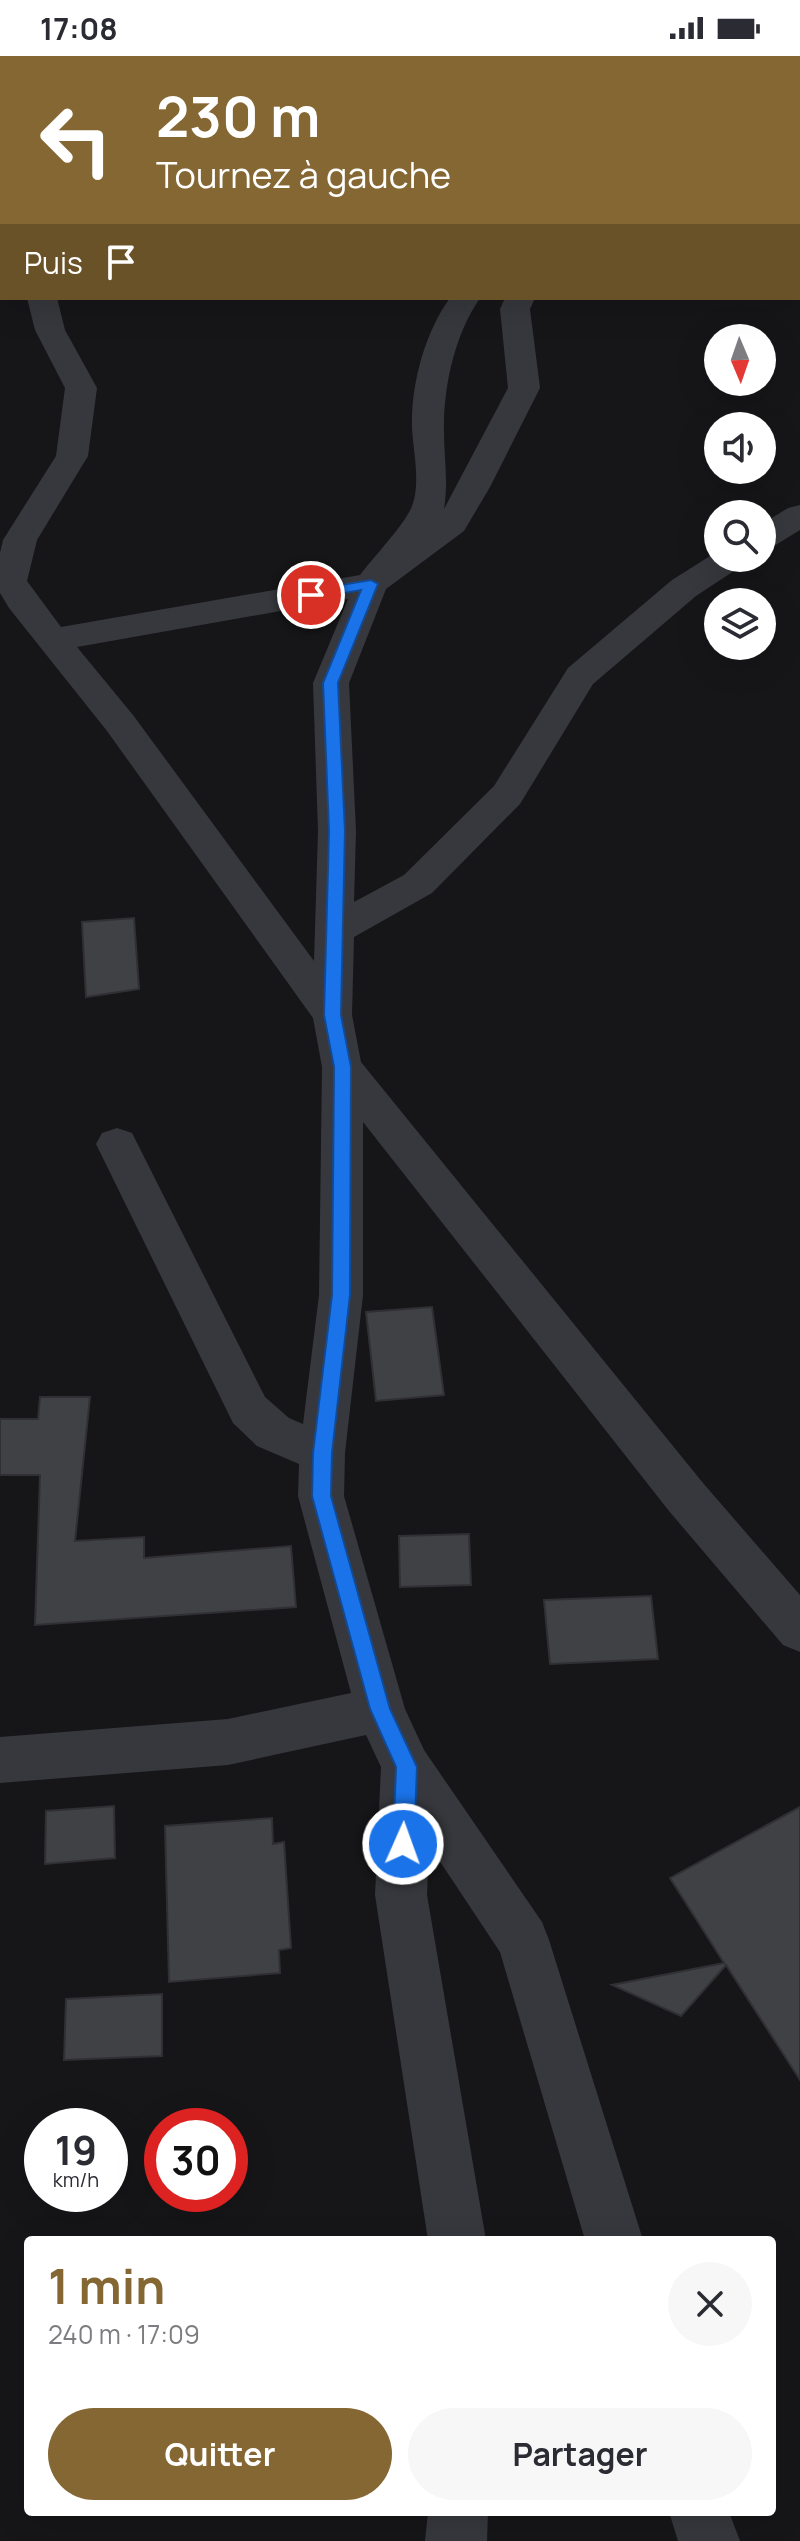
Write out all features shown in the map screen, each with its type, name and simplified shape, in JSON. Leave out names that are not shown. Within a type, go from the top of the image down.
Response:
[{"type":"street","points":[[42,300],[50,330],[81,388],[72,456],[20,540],[9,591],[120,723],[332,1015]]},
{"type":"street","points":[[464,300],[453,315],[433,376],[428,423],[432,482],[428,509],[371,584],[331,683],[337,831],[332,1015],[342,1067],[341,1295],[322,1453],[321,1496],[380,1709],[406,1767],[523,1940],[613,2236]]},
{"type":"street","points":[[52,640],[371,584],[452,524],[474,487],[524,388],[515,309],[519,300]]},
{"type":"street","points":[[776,530],[800,515]]},
{"type":"street","points":[[334,930],[418,884],[507,795],[580,676],[684,588],[709,572]]},
{"type":"street","points":[[342,1067],[686,1497],[800,1630]]},
{"type":"street","points":[[117,1144],[249,1410],[273,1432],[322,1453]]},
{"type":"street","points":[[0,1760],[228,1742],[380,1709]]},
{"type":"street","points":[[406,1767],[401,1895],[456,2236]]},
{"type":"street","points":[[456,2541],[458,2516]]},
{"type":"street","points":[[700,2516],[709,2541]]},
{"type":"building","points":[[134,918],[139,989],[86,997],[82,922]]},
{"type":"building","points":[[432,1307],[444,1395],[376,1401],[366,1312]]},
{"type":"building","points":[[40,1397],[90,1397],[75,1541],[144,1537],[144,1558],[291,1546],[296,1607],[35,1625],[40,1475],[0,1475],[0,1419],[38,1419]]},
{"type":"building","points":[[469,1534],[471,1585],[400,1587],[399,1536]]},
{"type":"building","points":[[651,1596],[658,1659],[550,1664],[544,1600]]},
{"type":"building","points":[[114,1806],[115,1858],[45,1864],[46,1811]]},
{"type":"building","points":[[800,1807],[800,2080],[726,1965],[681,2016],[612,1985],[724,1963],[670,1878]]},
{"type":"building","points":[[272,1818],[273,1844],[284,1842],[291,1948],[279,1950],[280,1973],[169,1982],[165,1826]]},
{"type":"building","points":[[162,1994],[162,2056],[64,2060],[66,1999]]},
{"type":"route","points":[[311,595],[371,584],[331,683],[337,831],[332,1015],[342,1067],[341,1295],[322,1453],[321,1496],[380,1709],[406,1767],[403,1844]]}]
